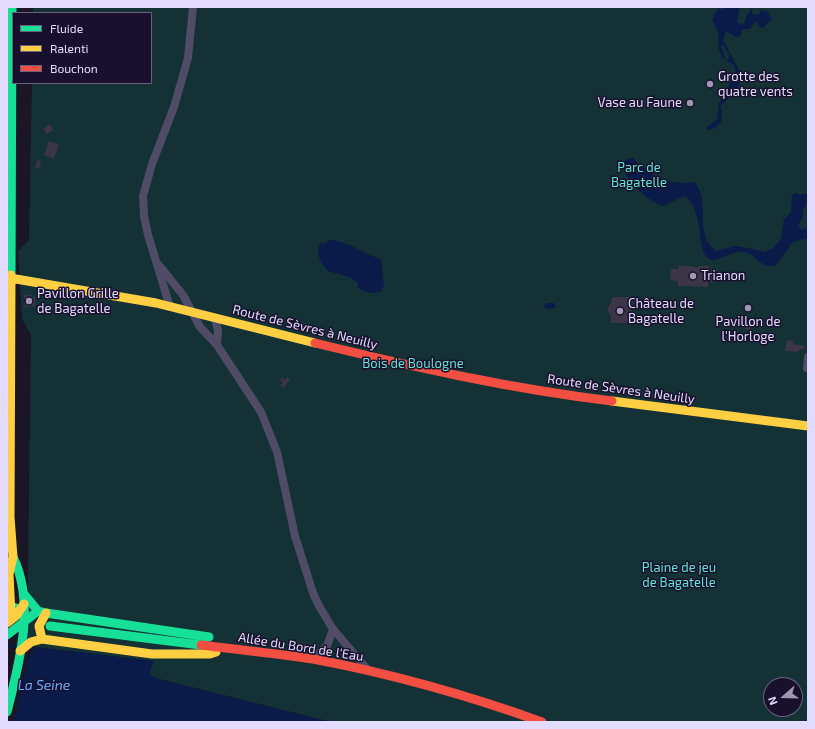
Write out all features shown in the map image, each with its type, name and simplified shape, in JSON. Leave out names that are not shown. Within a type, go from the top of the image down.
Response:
[{"type":"main road","points":[[7,712],[24,646],[18,610],[11,595],[8,576],[13,557],[10,517],[9,467],[12,319],[9,278],[9,96],[12,7]]},
{"type":"main road","name":"Route de Sèvres à Neuilly","points":[[9,278],[94,291],[170,307],[388,361],[529,388],[592,399],[808,426]]},
{"type":"main road","points":[[7,635],[24,594],[18,564],[13,557]]},
{"type":"main road","points":[[24,594],[42,612]]},
{"type":"main road","points":[[18,610],[42,612],[218,639],[229,648]]},
{"type":"main road","points":[[7,635],[8,622],[18,610]]},
{"type":"main road","points":[[42,612],[39,626],[42,639]]},
{"type":"main road","name":"Allée du Bord de l'Eau","points":[[50,626],[312,659],[369,671],[511,711],[542,722]]},
{"type":"main road","points":[[24,646],[42,639],[152,654],[210,654],[229,648]]},
{"type":"street","points":[[170,307],[148,235],[144,216],[144,196],[152,164],[174,107],[189,56],[193,7]]},
{"type":"street","points":[[158,264],[183,295],[200,327],[217,345],[261,412],[277,452],[295,536],[306,575],[319,606],[333,629],[369,671]]},
{"type":"street","points":[[215,318],[218,331],[217,345]]},
{"type":"street","points":[[807,368],[808,357]]},
{"type":"street","points":[[312,659],[327,646],[333,629]]},
{"type":"green space","name":"Bois de Boulogne","points":[[33,7],[808,7],[808,722],[331,722],[155,678],[149,674],[153,661],[27,646],[31,335],[22,319],[18,251],[29,240],[32,84],[152,84],[152,12],[33,12]]},
{"type":"water","points":[[724,7],[740,7],[737,22],[743,25],[748,13],[754,15],[759,14],[761,10],[768,12],[772,19],[763,28],[760,28],[757,22],[755,22],[750,29],[743,29],[740,36],[736,37],[726,31],[723,40],[740,72],[739,89],[720,106],[722,111],[721,122],[715,128],[707,130],[706,128],[717,119],[719,103],[736,73],[734,65],[722,58],[719,50],[718,32],[712,20],[718,8],[722,10]],"holes":[[[723,45],[729,54],[729,60],[725,59],[721,46]]]},
{"type":"water","points":[[633,158],[643,168],[660,178],[680,183],[695,183],[700,191],[702,199],[703,226],[705,235],[709,243],[716,251],[735,246],[764,252],[773,248],[781,239],[784,219],[791,212],[792,195],[795,193],[800,195],[808,193],[808,203],[803,209],[803,216],[798,226],[802,230],[808,227],[808,238],[793,242],[776,265],[767,266],[752,255],[743,252],[710,260],[703,252],[698,220],[689,199],[684,196],[663,206],[643,194],[629,180],[625,173],[624,165],[626,159]]},
{"type":"water","points":[[329,240],[342,242],[381,259],[384,285],[381,291],[375,293],[366,292],[358,287],[358,283],[350,277],[328,271],[321,262],[318,254],[318,248],[320,243],[325,244]]},
{"type":"water","points":[[547,303],[554,303],[556,308],[547,309],[543,306]]},
{"type":"water","name":"La Seine","points":[[7,644],[154,661],[149,674],[155,678],[331,722],[7,722]]},
{"type":"pier","points":[[7,646],[29,651],[37,648],[28,658],[14,722],[7,722]]},
{"type":"building","points":[[50,124],[53,130],[47,134],[43,129]]},
{"type":"building","points":[[49,141],[59,145],[54,159],[44,155]]},
{"type":"building","points":[[37,160],[41,161],[39,169],[35,168]]},
{"type":"building","name":"Trianon","points":[[679,265],[699,267],[709,266],[709,271],[717,271],[716,282],[708,282],[708,287],[678,286],[678,281],[670,280],[671,269],[678,269]]},
{"type":"building","name":"Pavillon Grille de Bagatelle","points":[[24,295],[31,295],[31,298],[35,297],[35,306],[25,307]]},
{"type":"building","name":"Château de Bagatelle","points":[[612,297],[633,297],[631,323],[611,323],[611,316],[607,310],[611,303]]},
{"type":"building","name":"Pavillon de l'Horloge","points":[[748,304],[751,305],[751,311],[748,312],[745,311],[744,308],[745,305]]},
{"type":"building","points":[[748,322],[751,323],[751,329],[748,330],[745,329],[744,326],[745,323]]},
{"type":"building","points":[[787,340],[793,341],[793,344],[804,346],[805,349],[800,349],[798,352],[785,351]]},
{"type":"building","points":[[282,377],[285,380],[287,377],[290,379],[284,388],[280,385],[283,383],[280,380]]},
{"type":"traffic: fast","points":[[11,275],[12,7]]},
{"type":"traffic: fast","points":[[7,712],[20,654],[24,614],[20,575],[13,557]]},
{"type":"traffic: fast","points":[[24,594],[38,611],[46,613],[209,637]]},
{"type":"traffic: fast","points":[[7,605],[16,608],[24,614]]},
{"type":"traffic: fast","points":[[7,635],[38,611]]},
{"type":"traffic: fast","points":[[50,626],[201,645]]},
{"type":"traffic: slow","points":[[11,275],[10,517],[13,557],[9,574],[11,615]]},
{"type":"traffic: slow","points":[[10,278],[156,303],[315,343]]},
{"type":"traffic: slow","points":[[612,401],[808,426]]},
{"type":"traffic: slow","points":[[7,578],[9,574]]},
{"type":"traffic: slow","points":[[7,623],[16,616],[24,604]]},
{"type":"traffic: slow","points":[[42,639],[39,626],[46,613]]},
{"type":"traffic: slow","points":[[20,651],[31,642],[42,639],[152,654],[210,654],[216,652]]},
{"type":"traffic: jam","points":[[315,343],[500,384],[612,401]]},
{"type":"traffic: jam","points":[[201,645],[313,659],[370,671],[458,694],[542,722]]},
{"type":"place","name":"Grotte des quatre vents","points":[[710,84]]},
{"type":"place","name":"Vase au Faune","points":[[690,103]]},
{"type":"place","name":"Trianon","points":[[693,276]]},
{"type":"place","name":"Pavillon Grille de Bagatelle","points":[[29,301]]},
{"type":"place","name":"Pavillon de l'Horloge","points":[[748,308]]},
{"type":"place","name":"Château de Bagatelle","points":[[620,311]]},
{"type":"park label","name":"Parc de Bagatelle","points":[[639,176]]},
{"type":"park label","name":"Plaine de jeu de Bagatelle","points":[[679,576]]}]
